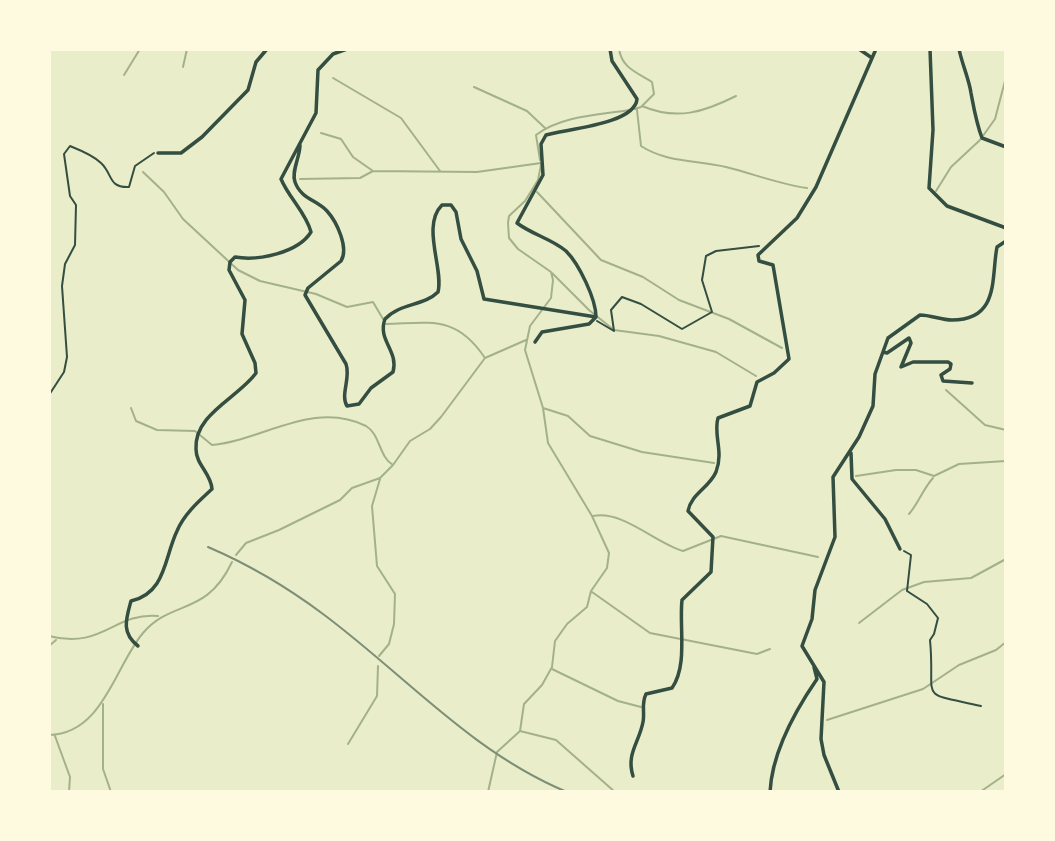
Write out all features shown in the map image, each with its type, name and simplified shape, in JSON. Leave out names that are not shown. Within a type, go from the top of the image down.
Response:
[{"type":"street","points":[[158,153],[181,153],[201,137],[248,90],[256,62],[267,49]]},
{"type":"street","points":[[138,646],[125,632],[131,601],[153,590],[164,570],[177,529],[193,507],[212,489],[212,480],[198,461],[196,449],[203,425],[256,373],[255,363],[242,334],[245,300],[229,270],[230,262],[235,257],[256,260],[298,244],[311,232],[309,222],[290,198],[281,179],[317,113],[318,70],[333,54],[347,49]]},
{"type":"street","points":[[535,342],[542,332],[589,324],[596,318],[596,309],[579,271],[565,251],[519,225],[518,219],[543,175],[541,141],[546,135],[630,113],[636,105],[637,99],[626,78],[612,61],[610,49]]},
{"type":"street","points":[[859,49],[872,58]]},
{"type":"street","points":[[633,776],[629,759],[643,723],[643,700],[646,694],[671,688],[677,679],[682,653],[682,600],[711,572],[713,537],[688,511],[693,498],[711,483],[719,464],[718,418],[750,406],[757,382],[774,373],[789,359],[773,265],[759,261],[758,256],[766,245],[780,236],[797,218],[816,187],[844,128],[876,49]]},
{"type":"street","points":[[930,49],[933,130],[929,187],[947,206],[1006,228]]},
{"type":"street","points":[[959,49],[964,76],[971,90],[973,115],[982,138],[1006,147]]},
{"type":"street","points":[[300,145],[293,174],[296,185],[308,199],[330,214],[345,251],[341,261],[308,288],[305,295],[346,364],[349,376],[344,402],[354,406],[395,369],[394,357],[382,334],[385,319],[399,308],[430,298],[438,292],[440,277],[433,244],[438,209],[442,205],[450,205],[456,212],[461,239],[477,271],[484,299],[596,318]]},
{"type":"street","points":[[900,549],[885,519],[852,479],[850,455],[873,406],[874,382],[883,352],[890,336],[915,317],[924,315],[959,320],[978,312],[995,287],[997,247],[1006,241]]},
{"type":"street","points":[[883,352],[887,354],[909,338],[911,342],[901,367],[913,362],[948,362],[951,364],[950,369],[941,375],[943,381],[972,383]]},
{"type":"street","points":[[839,792],[824,755],[821,739],[824,682],[802,646],[812,619],[815,590],[835,537],[833,477],[855,444]]},
{"type":"street","points":[[771,792],[777,757],[788,728],[817,679],[813,665]]},
{"type":"path","points":[[49,395],[64,372],[67,357],[62,286],[65,264],[75,245],[76,205],[70,196],[64,154],[70,146],[101,162],[112,183],[119,188],[129,187],[135,166],[149,155],[158,153]]},
{"type":"path","points":[[596,318],[614,331],[611,310],[622,298],[642,304],[681,329],[697,323],[712,312],[702,280],[706,256],[716,251],[766,245]]},
{"type":"path","points":[[900,549],[911,555],[912,560],[907,591],[927,604],[938,618],[939,624],[930,640],[933,653],[930,688],[933,694],[946,700],[981,706]]},
{"type":"waterway","points":[[124,75],[140,49]]},
{"type":"waterway","points":[[183,67],[187,49]]},
{"type":"waterway","points":[[619,49],[623,61],[652,82],[654,94],[641,107],[635,109]]},
{"type":"waterway","points":[[936,191],[951,167],[980,140],[995,119],[1006,77]]},
{"type":"waterway","points":[[333,78],[401,118],[440,171]]},
{"type":"waterway","points":[[474,87],[527,111],[545,128]]},
{"type":"waterway","points":[[642,106],[667,113],[690,113],[736,96]]},
{"type":"waterway","points":[[540,160],[536,135],[546,129],[580,117],[630,110]]},
{"type":"waterway","points":[[637,110],[641,146],[651,151],[807,188]]},
{"type":"waterway","points":[[321,133],[341,139],[353,157],[373,171],[477,172],[541,163]]},
{"type":"waterway","points":[[488,792],[497,752],[520,731],[524,704],[542,685],[552,667],[555,641],[567,624],[587,607],[591,591],[607,568],[609,553],[592,516],[548,443],[543,408],[525,350],[530,326],[551,298],[553,280],[551,272],[518,249],[509,238],[508,223],[509,216],[525,201],[538,180],[541,165]]},
{"type":"waterway","points":[[300,179],[360,178],[373,171]]},
{"type":"waterway","points":[[143,172],[164,192],[183,219],[238,270],[260,281],[316,294],[347,307],[373,302],[383,319]]},
{"type":"waterway","points":[[537,192],[601,260],[643,277],[679,300],[729,319],[782,348]]},
{"type":"waterway","points":[[552,273],[589,310],[614,330],[659,336],[716,352],[756,376]]},
{"type":"waterway","points":[[386,324],[442,324],[464,334],[485,358]]},
{"type":"waterway","points":[[236,555],[246,543],[340,500],[352,488],[380,478],[410,441],[430,429],[441,417],[485,358],[526,340]]},
{"type":"waterway","points":[[946,390],[985,425],[1006,430]]},
{"type":"waterway","points":[[131,408],[136,421],[157,430],[195,431],[212,445],[308,419],[346,419],[371,430],[385,457],[393,465]]},
{"type":"waterway","points":[[543,408],[568,416],[590,436],[642,452],[714,463]]},
{"type":"waterway","points":[[856,476],[896,470],[916,470],[934,476],[959,464],[1006,461]]},
{"type":"waterway","points":[[909,514],[933,478]]},
{"type":"waterway","points":[[379,656],[389,644],[394,624],[395,594],[377,566],[372,506],[380,479]]},
{"type":"waterway","points":[[593,516],[604,515],[627,522],[683,551],[721,536],[818,557]]},
{"type":"waterway","points":[[859,623],[902,590],[924,582],[971,578],[1006,559]]},
{"type":"waterway","points":[[49,735],[67,732],[83,723],[106,696],[143,633],[165,615],[200,600],[211,592],[232,562]]},
{"type":"waterway","points":[[592,592],[650,633],[757,654],[770,649]]},
{"type":"waterway","points":[[49,636],[82,638],[130,619],[158,616]]},
{"type":"waterway","points":[[49,646],[56,640]]},
{"type":"waterway","points":[[827,720],[923,689],[959,665],[996,650],[1006,642]]},
{"type":"waterway","points":[[348,744],[377,696],[378,666]]},
{"type":"waterway","points":[[552,669],[618,701],[641,707]]},
{"type":"waterway","points":[[103,704],[103,769],[111,792]]},
{"type":"waterway","points":[[520,731],[556,740],[615,792]]},
{"type":"waterway","points":[[55,736],[70,777],[69,792]]},
{"type":"waterway","points":[[980,792],[1006,774]]},
{"type":"railway","points":[[208,547],[253,569],[296,595],[353,638],[469,734],[532,775],[567,792]]}]
